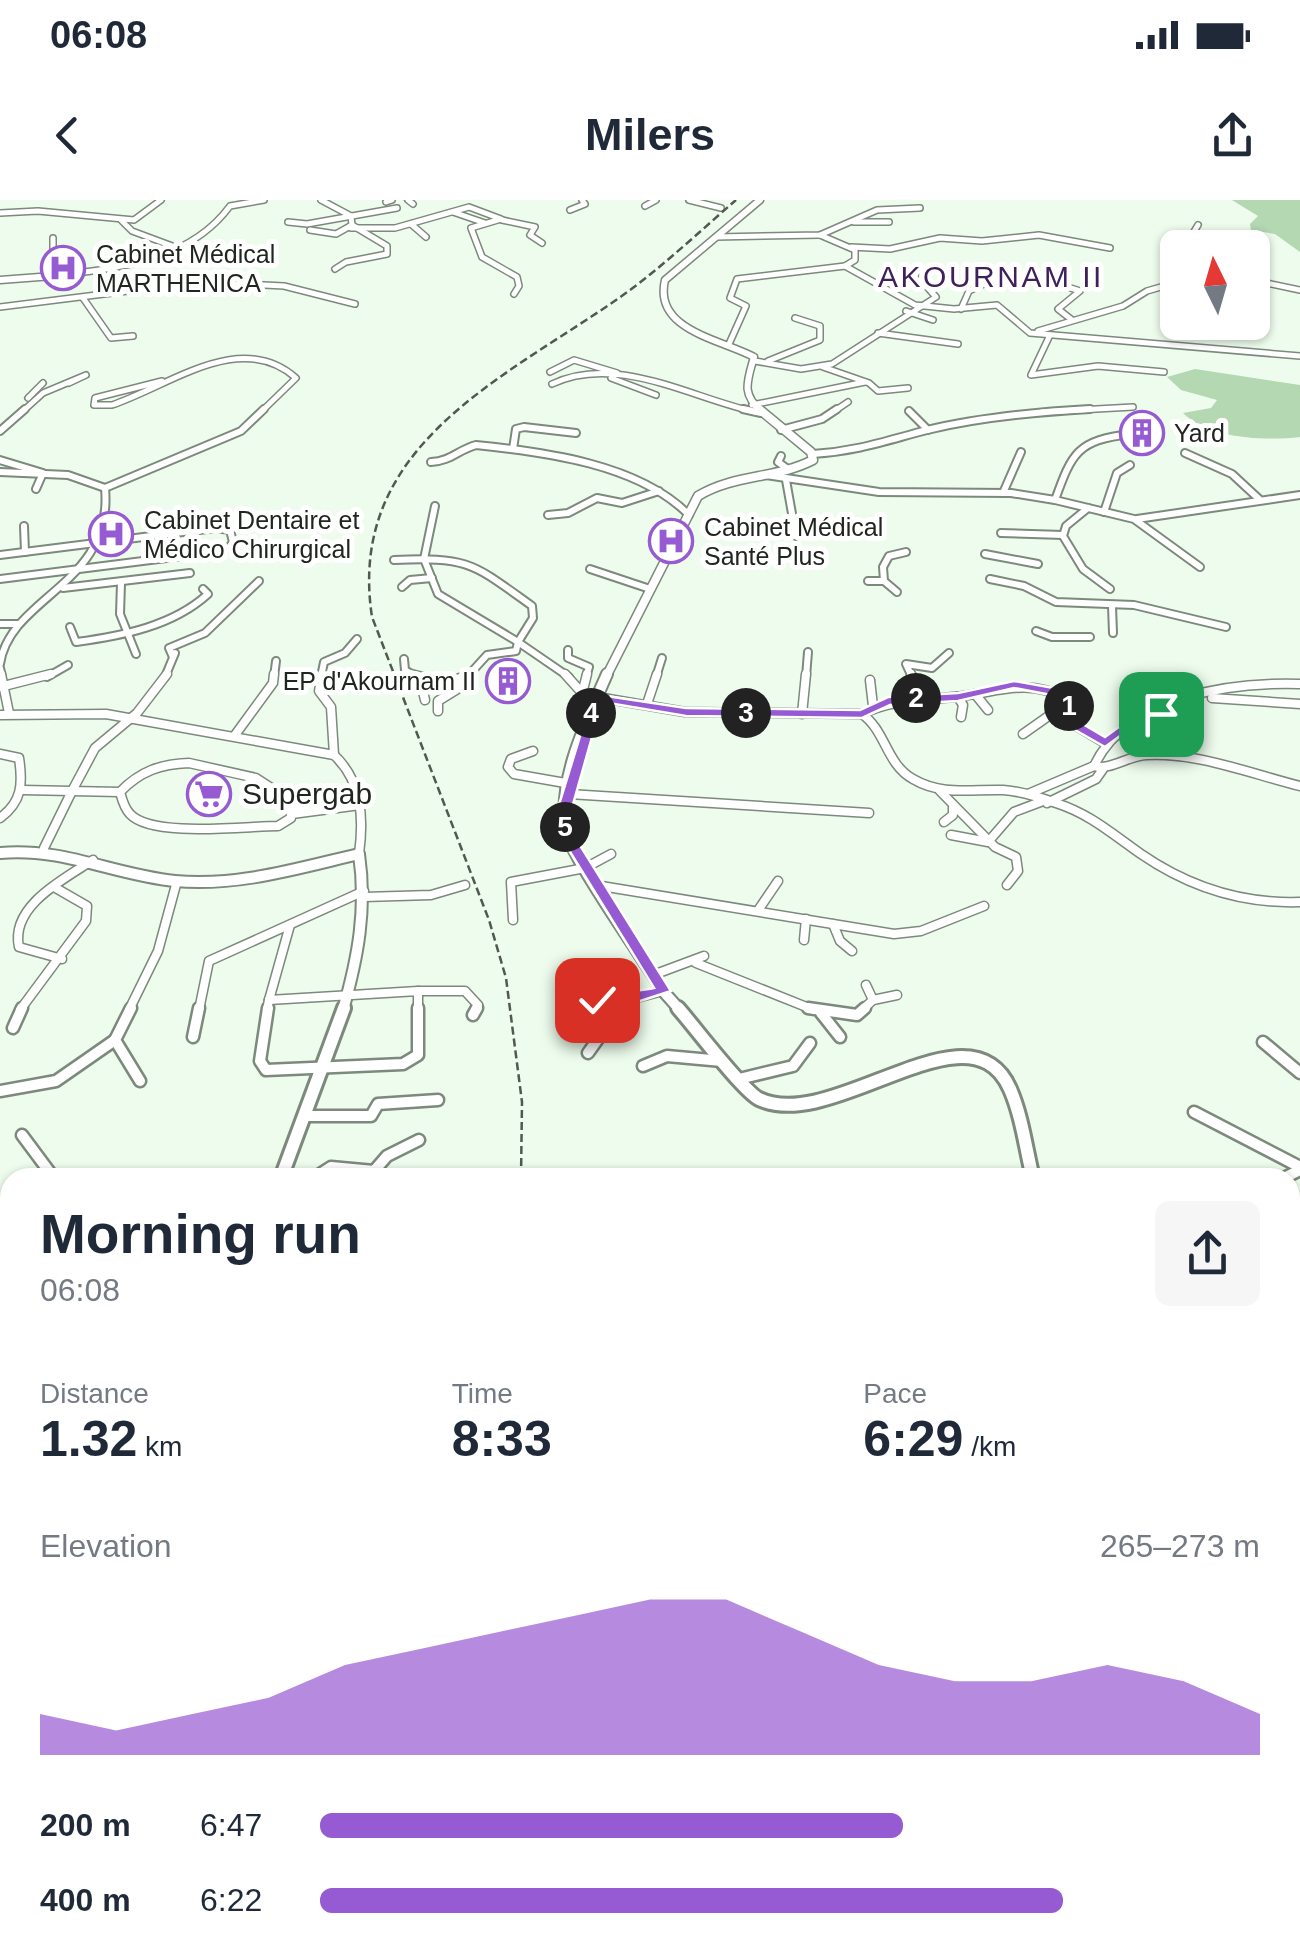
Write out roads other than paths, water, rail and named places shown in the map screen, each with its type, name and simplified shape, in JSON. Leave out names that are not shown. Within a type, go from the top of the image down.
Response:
[{"type":"street","points":[[0,213],[44,212],[121,220],[142,218],[161,200]]},
{"type":"street","points":[[0,280],[131,268],[213,229],[227,208],[241,201],[264,200]]},
{"type":"street","points":[[322,200],[349,215],[353,227],[382,241],[387,254],[370,262],[346,261],[335,269]]},
{"type":"street","points":[[310,230],[332,234],[353,227],[411,224],[470,208],[482,200]]},
{"type":"street","points":[[570,210],[585,204],[582,200]]},
{"type":"street","points":[[645,206],[656,200]]},
{"type":"street","points":[[690,200],[721,208]]},
{"type":"street","points":[[760,200],[666,280],[661,297],[669,314],[755,361],[822,367],[865,382],[878,391],[908,388]]},
{"type":"street","points":[[288,222],[297,224],[397,208]]},
{"type":"street","points":[[470,208],[535,227],[530,235],[542,243]]},
{"type":"street","points":[[734,236],[820,235],[877,210],[920,208]]},
{"type":"street","points":[[297,224],[336,209]]},
{"type":"street","points":[[450,212],[486,224]]},
{"type":"street","points":[[121,220],[132,231],[174,246]]},
{"type":"street","points":[[502,220],[471,228],[482,257],[517,277],[519,286],[514,294]]},
{"type":"street","points":[[852,222],[889,222]]},
{"type":"street","points":[[411,224],[426,237]]},
{"type":"street","points":[[1195,230],[1198,225]]},
{"type":"street","points":[[716,237],[795,232]]},
{"type":"street","points":[[820,235],[850,247],[890,250],[940,238],[996,240],[1040,235],[1110,248]]},
{"type":"street","points":[[53,238],[53,276]]},
{"type":"street","points":[[729,344],[746,306],[730,298],[737,279],[845,266],[856,258],[850,247]]},
{"type":"street","points":[[845,266],[918,304],[999,306],[1030,333],[1300,356]]},
{"type":"street","points":[[822,367],[937,295],[921,280],[924,270]]},
{"type":"street","points":[[963,306],[969,291],[984,284],[989,274]]},
{"type":"street","points":[[0,307],[200,282],[284,286],[355,304]]},
{"type":"street","points":[[1055,283],[1080,291],[1058,309],[1072,320]]},
{"type":"street","points":[[1270,284],[1300,290]]},
{"type":"street","points":[[1030,333],[1123,306],[1160,287]]},
{"type":"street","points":[[82,298],[110,337],[133,336]]},
{"type":"street","points":[[907,314],[933,320]]},
{"type":"street","points":[[768,361],[820,340],[820,326],[795,318]]},
{"type":"street","points":[[878,333],[958,344]]},
{"type":"street","points":[[1050,335],[1030,375],[1098,366],[1164,372]]},
{"type":"street","points":[[0,472],[76,476],[105,488],[242,431],[296,378],[284,365],[256,358],[209,365],[162,381],[104,393],[95,398],[94,405],[122,404],[162,381]]},
{"type":"street","points":[[550,372],[570,360],[643,382],[688,388],[704,401],[761,413]]},
{"type":"street","points":[[755,361],[745,389],[752,404],[813,454],[860,451],[928,430],[1068,408],[1133,407]]},
{"type":"street","points":[[552,384],[573,374],[617,373]]},
{"type":"street","points":[[617,373],[611,378],[616,383],[656,395]]},
{"type":"street","points":[[752,404],[865,382]]},
{"type":"street","points":[[27,405],[44,383]]},
{"type":"street","points":[[4,424],[27,405],[69,383]]},
{"type":"street","points":[[781,430],[822,418],[848,402]]},
{"type":"street","points":[[909,411],[928,430]]},
{"type":"street","points":[[513,449],[516,429],[520,427],[540,425],[576,433]]},
{"type":"street","points":[[1055,500],[1064,468],[1078,452],[1105,437],[1131,434]]},
{"type":"street","points":[[431,462],[450,461],[469,446],[513,449],[580,463],[661,490],[682,502],[689,515]]},
{"type":"street","points":[[1003,493],[1021,452]]},
{"type":"street","points":[[1186,453],[1232,474],[1258,499]]},
{"type":"street","points":[[813,454],[811,462],[789,470],[706,490],[689,515],[595,701],[570,789],[566,834],[664,991],[757,1098],[771,1103],[815,1105],[944,1057],[976,1055],[1000,1072],[1011,1090],[1030,1168]]},
{"type":"street","points":[[781,456],[778,462],[789,470]]},
{"type":"street","points":[[0,460],[43,474]]},
{"type":"street","points":[[1104,512],[1117,473],[1130,465]]},
{"type":"street","points":[[0,481],[20,474]]},
{"type":"street","points":[[36,489],[43,474]]},
{"type":"street","points":[[766,475],[879,492],[1003,493],[1055,500],[1134,519],[1168,518],[1258,499],[1300,495]]},
{"type":"street","points":[[786,480],[796,536]]},
{"type":"street","points":[[105,488],[108,508],[83,568],[19,624],[1,650],[4,714],[65,711],[132,718],[334,755],[348,771],[359,801],[364,894],[347,994],[286,1168]]},
{"type":"street","points":[[548,514],[568,514],[597,498],[622,502],[661,490]]},
{"type":"street","points":[[436,506],[424,559],[446,600],[539,655],[595,701],[647,704],[686,712],[862,714],[870,718],[890,764],[914,781],[940,791],[1028,794],[1127,756],[1153,754],[1169,754],[1300,786]]},
{"type":"street","points":[[1088,508],[1066,526],[1064,534],[1081,566],[1110,589]]},
{"type":"street","points":[[1134,519],[1200,568]]},
{"type":"street","points":[[24,526],[25,552]]},
{"type":"street","points":[[0,555],[214,528],[230,530],[233,542],[228,549],[214,552],[0,578]]},
{"type":"street","points":[[1001,533],[1064,534]]},
{"type":"street","points":[[884,581],[883,567],[890,556],[906,552]]},
{"type":"street","points":[[985,554],[1038,564]]},
{"type":"street","points":[[394,560],[471,563],[527,602],[533,618],[516,651],[480,660],[470,676],[461,680],[420,683],[424,700]]},
{"type":"street","points":[[590,569],[650,589]]},
{"type":"street","points":[[63,588],[190,573]]},
{"type":"street","points":[[402,587],[410,580],[432,578]]},
{"type":"street","points":[[990,579],[1024,586],[1056,602],[1134,605],[1226,627]]},
{"type":"street","points":[[44,848],[95,748],[132,718],[167,674],[174,655],[169,648],[184,638],[205,633],[259,580]]},
{"type":"street","points":[[868,581],[884,581],[897,592]]},
{"type":"street","points":[[121,583],[120,614],[136,654]]},
{"type":"street","points":[[70,627],[76,642],[126,633],[195,608],[208,594],[203,589]]},
{"type":"street","points":[[1112,606],[1113,634]]},
{"type":"street","points":[[0,624],[19,624]]},
{"type":"street","points":[[1036,631],[1052,637],[1090,637]]},
{"type":"street","points":[[334,755],[331,706],[320,692],[322,669],[324,662],[344,653],[357,638]]},
{"type":"street","points":[[568,650],[568,658],[589,666],[583,690]]},
{"type":"street","points":[[802,714],[808,652]]},
{"type":"street","points":[[923,698],[906,664],[932,668],[949,653]]},
{"type":"street","points":[[480,660],[539,655]]},
{"type":"street","points":[[647,704],[662,658]]},
{"type":"street","points":[[235,735],[273,683],[276,660]]},
{"type":"street","points":[[404,660],[408,674],[434,682]]},
{"type":"street","points":[[2,687],[46,678],[68,665]]},
{"type":"street","points":[[438,711],[438,701],[459,688],[461,680]]},
{"type":"street","points":[[870,680],[874,706]]},
{"type":"street","points":[[951,836],[986,843],[1014,812],[1096,779],[1105,743],[1157,710],[1257,682],[1300,684]]},
{"type":"street","points":[[862,714],[874,706],[958,697],[1014,684],[1056,691],[1070,704],[1058,715]]},
{"type":"street","points":[[974,694],[988,710]]},
{"type":"street","points":[[958,697],[963,705],[961,717]]},
{"type":"street","points":[[1196,698],[1300,704]]},
{"type":"street","points":[[1157,710],[1169,754]]},
{"type":"street","points":[[1024,734],[1050,715],[1058,715],[1105,743]]},
{"type":"street","points":[[1121,734],[1153,754]]},
{"type":"street","points":[[532,751],[510,760],[508,768],[514,774],[570,789],[870,813]]},
{"type":"street","points":[[0,754],[19,758],[22,790],[12,810],[0,818]]},
{"type":"street","points":[[22,790],[120,792],[148,768],[189,763],[260,780],[283,793],[292,810]]},
{"type":"street","points":[[940,791],[953,808],[991,835],[995,847],[1016,856],[1018,871],[1007,885]]},
{"type":"street","points":[[120,792],[134,818],[162,824],[278,826],[292,810],[359,801]]},
{"type":"street","points":[[1028,794],[1095,818],[1133,848],[1228,898],[1300,902]]},
{"type":"street","points":[[944,822],[953,815],[953,808]]},
{"type":"street","points":[[0,853],[44,848],[178,881],[267,876],[359,854]]},
{"type":"street","points":[[513,920],[511,882],[585,868],[610,854]]},
{"type":"street","points":[[62,959],[25,949],[15,941],[30,908],[94,860]]},
{"type":"street","points":[[0,1091],[56,1080],[115,1040],[158,950],[178,881]]},
{"type":"street","points":[[760,909],[778,881]]},
{"type":"street","points":[[595,884],[908,934],[984,906]]},
{"type":"street","points":[[192,1036],[205,965],[364,894],[431,895],[465,885]]},
{"type":"street","points":[[13,1028],[18,1012],[62,959],[88,912],[82,902],[54,887]]},
{"type":"street","points":[[804,940],[806,919]]},
{"type":"street","points":[[833,924],[840,941],[852,951]]},
{"type":"street","points":[[290,925],[270,1000],[260,1061],[266,1070],[322,1070],[414,1060],[419,1050],[418,991]]},
{"type":"street","points":[[653,975],[700,959],[821,1013],[858,1015],[873,1000],[897,994]]},
{"type":"street","points":[[866,986],[873,1000]]},
{"type":"street","points":[[270,1000],[466,991],[478,1005],[473,1015]]},
{"type":"street","points":[[596,1040],[590,1034],[588,1005],[597,1000],[625,1000],[664,991]]},
{"type":"street","points":[[588,1054],[625,1000]]},
{"type":"street","points":[[821,1013],[840,1038]]},
{"type":"street","points":[[115,1040],[140,1081]]},
{"type":"street","points":[[1263,1042],[1300,1073]]},
{"type":"street","points":[[739,1079],[793,1066],[810,1043]]},
{"type":"street","points":[[644,1066],[668,1056],[722,1061]]},
{"type":"street","points":[[1287,1062],[1300,1058]]},
{"type":"street","points":[[306,1116],[372,1116],[378,1104],[438,1100]]},
{"type":"street","points":[[1194,1112],[1298,1168]]},
{"type":"street","points":[[22,1135],[47,1168]]},
{"type":"street","points":[[380,1168],[387,1156],[419,1140]]},
{"type":"railway","points":[[521,1168],[522,1102],[506,978],[489,920],[372,617],[370,558],[383,507],[408,463],[442,425],[482,390],[634,287],[736,200]]},
{"type":"place","name":"Cabinet Médical MARTHENICA","points":[[63,268]]},
{"type":"place","name":"Yard","points":[[1142,433]]},
{"type":"place","name":"Cabinet Dentaire et Médico Chirurgical","points":[[111,534]]},
{"type":"place","name":"Cabinet Médical Santé Plus","points":[[671,541]]},
{"type":"place","name":"EP d'Akournam II","points":[[508,681]]},
{"type":"place","name":"Supergab","points":[[209,794]]},
{"type":"district","name":"AKOURNAM II","points":[[991,277]]}]
